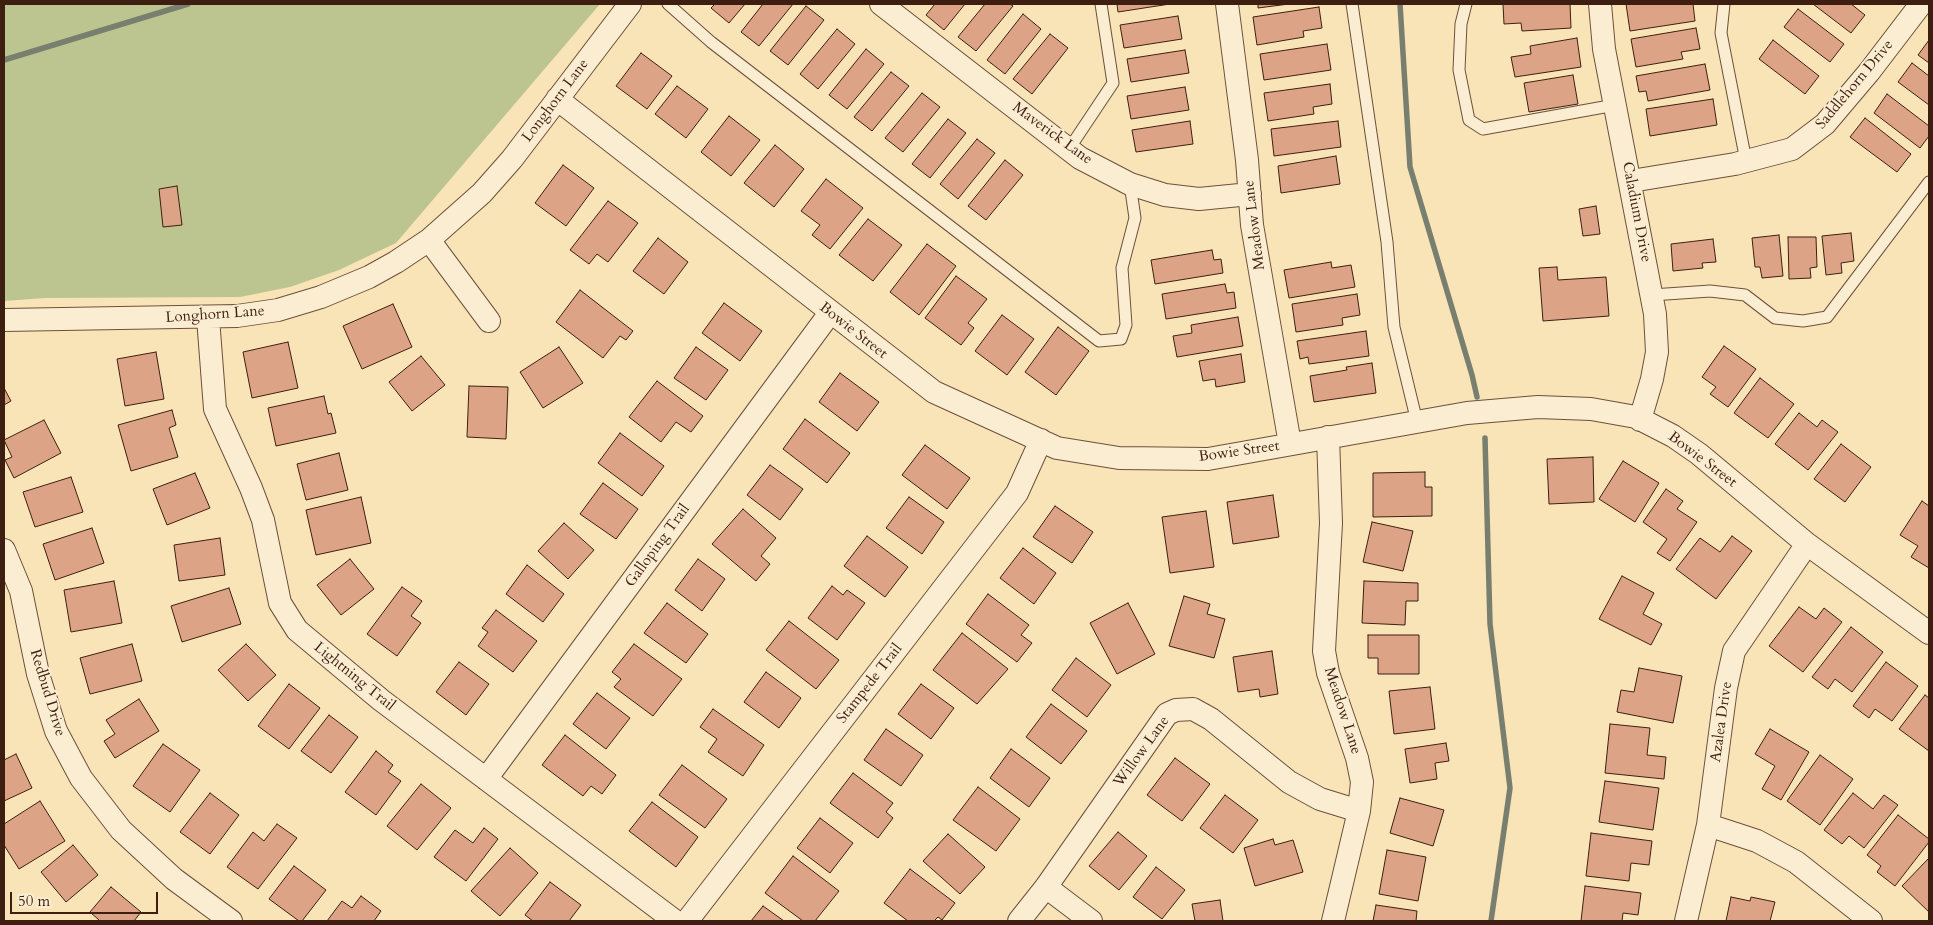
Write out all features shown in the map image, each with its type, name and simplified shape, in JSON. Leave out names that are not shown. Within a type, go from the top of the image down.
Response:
[{"type":"street","name":"Longhorn Lane","points":[[4,320],[208,318],[264,313],[321,297],[369,277],[429,240],[468,207],[498,176],[630,4]]},
{"type":"street","name":"Maverick Lane","points":[[881,4],[1080,158],[1130,184],[1165,195],[1199,199],[1250,194]]},
{"type":"street","name":"Meadow Lane","points":[[1227,4],[1244,132],[1252,225],[1290,444]]},
{"type":"street","name":"Caladium Drive","points":[[1600,4],[1604,49],[1631,181],[1655,314],[1657,352],[1652,379],[1640,420]]},
{"type":"street","name":"Saddlehorn Drive","points":[[1631,181],[1746,161],[1792,149],[1826,124],[1921,4]]},
{"type":"street","name":"Bowie Street","points":[[557,99],[934,392],[1057,448],[1119,458],[1208,459],[1467,413],[1538,407],[1591,409],[1636,417],[1673,436],[1700,454],[1808,544],[1929,633]]},
{"type":"street","points":[[429,240],[489,321]]},
{"type":"street","name":"Galloping Trail","points":[[486,779],[830,313]]},
{"type":"street","name":"Lightning Trail","points":[[208,318],[215,409],[251,488],[263,520],[280,603],[297,630],[381,700],[676,921]]},
{"type":"street","name":"Meadow Lane","points":[[1328,438],[1331,523],[1324,651],[1328,672],[1357,758],[1362,782],[1359,811],[1334,921]]},
{"type":"street","name":"Stampede Trail","points":[[687,921],[1016,493],[1041,440]]},
{"type":"street","name":"Azalea Drive","points":[[1686,921],[1708,825],[1726,688],[1734,651],[1808,544]]},
{"type":"street","name":"Redbud Drive","points":[[4,550],[21,591],[38,674],[56,732],[81,778],[121,830],[174,879],[230,921]]},
{"type":"street","name":"Willow Lane","points":[[1019,921],[1046,887],[1167,714],[1176,710],[1193,709],[1211,719],[1289,782],[1320,798],[1359,811]]},
{"type":"street","points":[[1708,825],[1757,841],[1796,862],[1871,921]]},
{"type":"street","points":[[1046,887],[1090,921]]},
{"type":"lane","points":[[668,4],[711,42],[1099,341],[1121,339],[1126,326],[1122,268],[1135,218],[1130,184]]},
{"type":"lane","points":[[1069,149],[1113,83],[1101,4]]},
{"type":"lane","points":[[1352,4],[1387,242],[1394,327],[1417,422]]},
{"type":"lane","points":[[1466,4],[1461,24],[1458,70],[1469,120],[1483,129],[1615,106]]},
{"type":"lane","points":[[1724,4],[1721,33],[1746,161]]},
{"type":"lane","points":[[1652,295],[1710,291],[1745,295],[1776,318],[1803,322],[1827,316],[1929,182]]},
{"type":"green space","points":[[4,4],[600,4],[396,243],[339,270],[290,287],[240,297],[45,298],[4,301]]},
{"type":"building","points":[[715,4],[745,4],[729,23],[711,8]]},
{"type":"building","points":[[763,4],[793,4],[759,46],[741,32]]},
{"type":"building","points":[[935,4],[965,4],[944,30],[926,15]]},
{"type":"building","points":[[985,4],[1010,4],[1013,6],[976,51],[958,37]]},
{"type":"building","points":[[1117,4],[1170,4],[1118,12]]},
{"type":"building","points":[[1258,4],[1289,4],[1258,8]]},
{"type":"building","points":[[1503,4],[1570,4],[1571,28],[1522,31],[1521,23],[1504,24]]},
{"type":"building","points":[[1626,4],[1693,4],[1695,21],[1630,31]]},
{"type":"building","points":[[1813,4],[1851,4],[1865,15],[1851,33]]},
{"type":"building","points":[[806,6],[824,20],[788,65],[770,51]]},
{"type":"building","points":[[1319,7],[1322,28],[1303,31],[1304,37],[1257,45],[1253,17]]},
{"type":"building","points":[[1798,9],[1844,44],[1830,62],[1784,27]]},
{"type":"building","points":[[1023,14],[1041,29],[1005,74],[987,60]]},
{"type":"building","points":[[1178,16],[1182,39],[1124,48],[1120,25]]},
{"type":"building","points":[[1696,28],[1700,49],[1681,52],[1683,59],[1636,67],[1631,39]]},
{"type":"building","points":[[837,29],[855,44],[818,89],[800,74]]},
{"type":"building","points":[[1050,34],[1068,48],[1032,94],[1013,79]]},
{"type":"building","points":[[1577,38],[1581,67],[1515,77],[1511,57],[1531,54],[1530,46]]},
{"type":"building","points":[[1773,40],[1819,76],[1805,94],[1759,59]]},
{"type":"building","points":[[1929,40],[1929,63],[1918,55]]},
{"type":"building","points":[[1327,44],[1331,70],[1264,80],[1260,54]]},
{"type":"building","points":[[866,49],[884,64],[847,109],[829,95]]},
{"type":"building","points":[[1185,50],[1189,73],[1131,82],[1127,59]]},
{"type":"building","points":[[641,53],[672,76],[647,109],[616,86]]},
{"type":"building","points":[[1912,63],[1929,76],[1929,105],[1898,82]]},
{"type":"building","points":[[1705,64],[1710,90],[1648,101],[1646,91],[1639,92],[1636,76]]},
{"type":"building","points":[[891,72],[909,86],[872,131],[854,117]]},
{"type":"building","points":[[1573,75],[1578,104],[1529,112],[1524,83]]},
{"type":"building","points":[[1330,84],[1332,104],[1313,107],[1314,114],[1268,121],[1264,93]]},
{"type":"building","points":[[677,86],[708,109],[686,138],[655,114]]},
{"type":"building","points":[[1185,87],[1189,110],[1131,119],[1127,96]]},
{"type":"building","points":[[922,93],[940,107],[903,152],[885,138]]},
{"type":"building","points":[[1887,94],[1929,126],[1929,136],[1920,148],[1874,113]]},
{"type":"building","points":[[1713,99],[1717,125],[1650,136],[1646,109]]},
{"type":"building","points":[[729,116],[760,140],[731,176],[701,152]]},
{"type":"building","points":[[1865,118],[1911,154],[1897,172],[1850,137]]},
{"type":"building","points":[[948,119],[966,133],[930,178],[912,164]]},
{"type":"building","points":[[1190,121],[1193,144],[1136,152],[1132,130]]},
{"type":"building","points":[[1338,121],[1341,147],[1274,156],[1271,129]]},
{"type":"building","points":[[977,139],[995,153],[958,199],[940,184]]},
{"type":"building","points":[[775,145],[804,169],[774,207],[744,183]]},
{"type":"building","points":[[1336,156],[1340,184],[1281,193],[1278,166]]},
{"type":"building","points":[[1005,160],[1023,175],[986,220],[968,206]]},
{"type":"building","points":[[563,165],[594,188],[566,226],[535,203]]},
{"type":"building","points":[[826,179],[863,208],[830,249],[812,235],[820,225],[801,211]]},
{"type":"building","points":[[177,186],[182,225],[163,227],[159,189]]},
{"type":"building","points":[[608,201],[638,223],[608,262],[597,254],[589,264],[570,250]]},
{"type":"building","points":[[1596,206],[1600,234],[1583,236],[1579,209]]},
{"type":"building","points":[[868,219],[902,245],[873,281],[839,255]]},
{"type":"building","points":[[1851,233],[1854,261],[1841,263],[1842,273],[1826,275],[1822,236]]},
{"type":"building","points":[[1779,235],[1783,276],[1762,278],[1760,267],[1755,267],[1752,238]]},
{"type":"building","points":[[1788,237],[1816,237],[1817,267],[1810,268],[1811,278],[1789,279]]},
{"type":"building","points":[[658,238],[688,262],[664,294],[633,271]]},
{"type":"building","points":[[1713,239],[1716,262],[1702,263],[1703,268],[1673,271],[1671,244]]},
{"type":"building","points":[[927,244],[956,266],[919,315],[890,292]]},
{"type":"building","points":[[1212,250],[1214,260],[1221,259],[1223,273],[1155,284],[1151,260]]},
{"type":"building","points":[[1331,262],[1332,268],[1351,265],[1355,287],[1289,298],[1284,270]]},
{"type":"building","points":[[1557,267],[1558,280],[1606,277],[1609,316],[1543,321],[1539,268]]},
{"type":"building","points":[[956,276],[987,299],[968,323],[974,328],[961,345],[925,318]]},
{"type":"building","points":[[1225,284],[1227,293],[1234,292],[1236,308],[1166,319],[1162,294]]},
{"type":"building","points":[[580,290],[633,331],[626,340],[620,336],[603,358],[556,322]]},
{"type":"building","points":[[1357,294],[1360,315],[1342,318],[1343,325],[1296,332],[1292,304]]},
{"type":"building","points":[[724,303],[762,331],[740,361],[702,333]]},
{"type":"building","points":[[393,304],[412,347],[362,369],[343,326]]},
{"type":"building","points":[[1002,315],[1034,339],[1007,375],[975,351]]},
{"type":"building","points":[[1238,317],[1243,346],[1177,357],[1173,336],[1192,333],[1191,325]]},
{"type":"building","points":[[1058,327],[1089,351],[1056,395],[1025,372]]},
{"type":"building","points":[[1366,331],[1369,356],[1309,364],[1308,357],[1300,359],[1297,341]]},
{"type":"building","points":[[288,342],[298,388],[252,398],[243,352]]},
{"type":"building","points":[[1724,346],[1756,369],[1728,407],[1710,394],[1716,387],[1702,377]]},
{"type":"building","points":[[559,347],[583,383],[543,408],[520,372]]},
{"type":"building","points":[[696,347],[728,370],[706,400],[674,378]]},
{"type":"building","points":[[156,352],[164,399],[125,406],[117,359]]},
{"type":"building","points":[[1241,354],[1245,382],[1216,387],[1215,379],[1203,381],[1199,361]]},
{"type":"building","points":[[421,356],[445,385],[412,411],[389,382]]},
{"type":"building","points":[[1372,363],[1376,393],[1314,402],[1310,376],[1347,370],[1346,367]]},
{"type":"building","points":[[840,373],[879,402],[857,431],[819,402]]},
{"type":"building","points":[[1760,378],[1794,404],[1768,438],[1734,413]]},
{"type":"building","points":[[657,381],[703,416],[691,432],[676,422],[661,442],[629,417]]},
{"type":"building","points":[[469,386],[508,387],[506,439],[467,437]]},
{"type":"building","points":[[4,388],[11,401],[4,405]]},
{"type":"building","points":[[324,396],[328,414],[331,413],[336,433],[276,446],[268,408]]},
{"type":"building","points":[[172,410],[176,425],[169,428],[178,457],[131,471],[118,425]]},
{"type":"building","points":[[1799,413],[1817,427],[1822,420],[1838,432],[1808,470],[1775,444]]},
{"type":"building","points":[[805,419],[850,453],[827,483],[783,449]]},
{"type":"building","points":[[44,420],[61,453],[14,478],[5,460],[12,457],[4,440]]},
{"type":"building","points":[[620,433],[664,466],[642,496],[598,463]]},
{"type":"building","points":[[1841,444],[1871,467],[1845,502],[1814,479]]},
{"type":"building","points":[[925,445],[970,478],[947,509],[902,475]]},
{"type":"building","points":[[339,453],[348,490],[306,500],[297,464]]},
{"type":"building","points":[[1593,457],[1594,502],[1549,504],[1547,459]]},
{"type":"building","points":[[1623,461],[1659,483],[1635,522],[1599,499]]},
{"type":"building","points":[[770,465],[803,489],[780,520],[747,495]]},
{"type":"building","points":[[1425,472],[1425,487],[1432,487],[1432,516],[1373,517],[1373,473]]},
{"type":"building","points":[[195,473],[210,508],[167,525],[153,489]]},
{"type":"building","points":[[71,477],[83,512],[35,527],[23,492]]},
{"type":"building","points":[[603,483],[638,509],[616,539],[580,514]]},
{"type":"building","points":[[1666,489],[1683,501],[1677,509],[1697,522],[1670,561],[1657,553],[1667,539],[1643,522]]},
{"type":"building","points":[[1273,495],[1279,537],[1233,544],[1227,502]]},
{"type":"building","points":[[361,497],[371,543],[316,555],[306,510]]},
{"type":"building","points":[[909,497],[944,522],[922,554],[886,528]]},
{"type":"building","points":[[1922,501],[1929,506],[1929,568],[1911,557],[1918,546],[1900,535]]},
{"type":"building","points":[[1055,506],[1093,532],[1072,563],[1033,537]]},
{"type":"building","points":[[743,509],[776,538],[761,556],[770,564],[756,581],[712,544]]},
{"type":"building","points":[[1206,511],[1214,567],[1170,573],[1162,517]]},
{"type":"building","points":[[1372,522],[1413,531],[1403,571],[1363,562]]},
{"type":"building","points":[[564,523],[594,550],[568,579],[538,551]]},
{"type":"building","points":[[92,528],[104,563],[55,580],[43,544]]},
{"type":"building","points":[[867,536],[908,567],[885,597],[844,566]]},
{"type":"building","points":[[1732,536],[1752,551],[1716,599],[1676,569],[1700,538],[1720,552]]},
{"type":"building","points":[[220,538],[225,575],[179,581],[174,545]]},
{"type":"building","points":[[1023,548],[1056,573],[1034,604],[1000,578]]},
{"type":"building","points":[[350,559],[374,589],[341,615],[317,585]]},
{"type":"building","points":[[698,559],[725,579],[702,611],[675,590]]},
{"type":"building","points":[[527,565],[564,594],[543,622],[506,594]]},
{"type":"building","points":[[1622,576],[1654,593],[1643,614],[1662,624],[1651,645],[1599,619]]},
{"type":"building","points":[[114,581],[122,623],[71,632],[64,590]]},
{"type":"building","points":[[1364,581],[1418,583],[1418,601],[1406,601],[1405,625],[1362,623]]},
{"type":"building","points":[[832,586],[843,595],[847,590],[865,603],[837,640],[808,618]]},
{"type":"building","points":[[402,587],[422,601],[411,616],[421,623],[397,656],[367,634]]},
{"type":"building","points":[[229,588],[241,624],[182,642],[171,606]]},
{"type":"building","points":[[988,594],[1029,625],[1021,635],[1032,643],[1017,662],[966,624]]},
{"type":"building","points":[[1184,596],[1210,604],[1207,614],[1225,619],[1214,658],[1169,646]]},
{"type":"building","points":[[667,603],[708,634],[686,663],[644,633]]},
{"type":"building","points":[[1128,603],[1155,654],[1117,674],[1090,623]]},
{"type":"building","points":[[1799,607],[1816,619],[1824,608],[1842,622],[1803,672],[1769,646]]},
{"type":"building","points":[[496,610],[537,641],[513,672],[478,646],[488,632],[482,628]]},
{"type":"building","points":[[789,621],[839,660],[816,689],[766,650]]},
{"type":"building","points":[[1851,627],[1883,652],[1852,692],[1835,679],[1828,689],[1812,677]]},
{"type":"building","points":[[962,633],[1008,669],[977,704],[933,670]]},
{"type":"building","points":[[1368,635],[1419,635],[1419,674],[1378,674],[1378,658],[1368,658]]},
{"type":"building","points":[[132,644],[142,681],[90,694],[80,658]]},
{"type":"building","points":[[246,644],[276,675],[248,701],[218,670]]},
{"type":"building","points":[[634,644],[682,679],[653,716],[614,687],[621,679],[612,672]]},
{"type":"building","points":[[1272,651],[1278,694],[1260,697],[1259,689],[1238,692],[1233,657]]},
{"type":"building","points":[[1076,658],[1111,685],[1087,717],[1052,690]]},
{"type":"building","points":[[459,662],[489,684],[466,715],[436,692]]},
{"type":"building","points":[[1886,662],[1918,686],[1892,721],[1875,709],[1869,718],[1853,706]]},
{"type":"building","points":[[1639,668],[1682,676],[1673,723],[1617,712],[1621,690],[1634,692]]},
{"type":"building","points":[[766,672],[801,698],[779,728],[744,702]]},
{"type":"building","points":[[289,684],[320,708],[289,749],[258,726]]},
{"type":"building","points":[[921,684],[954,708],[931,739],[898,714]]},
{"type":"building","points":[[1430,687],[1435,729],[1394,734],[1389,691]]},
{"type":"building","points":[[597,693],[630,718],[606,749],[573,724]]},
{"type":"building","points":[[1925,695],[1929,698],[1929,751],[1899,729]]},
{"type":"building","points":[[139,699],[159,731],[115,758],[104,741],[115,734],[106,720]]},
{"type":"building","points":[[1051,704],[1087,731],[1061,764],[1026,737]]},
{"type":"building","points":[[713,709],[764,745],[743,776],[708,752],[717,739],[700,727]]},
{"type":"building","points":[[329,715],[358,737],[331,773],[301,751]]},
{"type":"building","points":[[1610,724],[1650,728],[1647,755],[1666,757],[1664,779],[1605,773]]},
{"type":"building","points":[[886,729],[923,755],[901,786],[864,760]]},
{"type":"building","points":[[1770,729],[1809,752],[1781,800],[1762,789],[1775,766],[1755,754]]},
{"type":"building","points":[[565,735],[616,775],[602,794],[591,786],[583,796],[542,765]]},
{"type":"building","points":[[1446,743],[1449,761],[1435,763],[1437,779],[1410,783],[1405,749]]},
{"type":"building","points":[[163,744],[200,770],[170,812],[133,786]]},
{"type":"building","points":[[1011,749],[1050,778],[1029,807],[990,778]]},
{"type":"building","points":[[376,751],[393,765],[388,772],[401,781],[376,815],[345,792]]},
{"type":"building","points":[[16,754],[32,788],[4,801],[4,760]]},
{"type":"building","points":[[1820,755],[1853,779],[1820,825],[1787,801]]},
{"type":"building","points":[[1175,758],[1210,784],[1182,821],[1147,795]]},
{"type":"building","points":[[682,765],[727,799],[705,828],[659,795]]},
{"type":"building","points":[[853,773],[893,803],[886,812],[893,818],[878,838],[830,803]]},
{"type":"building","points":[[1605,781],[1659,788],[1653,830],[1599,822]]},
{"type":"building","points":[[421,784],[451,808],[417,850],[387,826]]},
{"type":"building","points":[[978,787],[1020,819],[996,851],[953,820]]},
{"type":"building","points":[[210,793],[239,815],[210,854],[180,832]]},
{"type":"building","points":[[1853,793],[1873,809],[1884,795],[1898,805],[1864,848],[1849,836],[1842,844],[1824,830]]},
{"type":"building","points":[[1225,795],[1258,820],[1233,853],[1200,828]]},
{"type":"building","points":[[1400,798],[1444,810],[1433,846],[1390,833]]},
{"type":"building","points":[[40,801],[65,841],[19,869],[4,845],[4,824]]},
{"type":"building","points":[[652,802],[698,837],[676,867],[629,831]]},
{"type":"building","points":[[1898,815],[1929,839],[1929,842],[1895,886],[1877,872],[1881,866],[1867,855]]},
{"type":"building","points":[[820,818],[853,843],[830,873],[797,848]]},
{"type":"building","points":[[277,824],[297,838],[258,889],[227,867],[253,832],[264,841]]},
{"type":"building","points":[[484,828],[498,839],[466,881],[434,857],[455,830],[473,843]]},
{"type":"building","points":[[1118,832],[1147,856],[1119,890],[1089,866]]},
{"type":"building","points":[[1591,833],[1652,841],[1649,865],[1631,863],[1629,881],[1586,876]]},
{"type":"building","points":[[948,834],[985,867],[960,894],[923,861]]},
{"type":"building","points":[[1273,839],[1275,845],[1293,840],[1303,872],[1255,886],[1244,848]]},
{"type":"building","points":[[73,845],[98,875],[66,902],[41,872]]},
{"type":"building","points":[[510,848],[538,873],[500,916],[471,891]]},
{"type":"building","points":[[1387,850],[1426,857],[1418,901],[1379,894]]},
{"type":"building","points":[[793,856],[839,891],[815,921],[803,921],[765,893]]},
{"type":"building","points":[[1929,858],[1929,912],[1902,886]]},
{"type":"building","points":[[294,866],[326,890],[302,921],[299,921],[269,899]]},
{"type":"building","points":[[1156,867],[1185,890],[1162,919],[1133,897]]},
{"type":"building","points":[[910,869],[955,903],[942,920],[938,917],[934,921],[908,921],[884,903]]},
{"type":"building","points":[[550,882],[581,905],[569,921],[533,921],[525,915]]},
{"type":"building","points":[[1585,886],[1641,893],[1638,915],[1623,913],[1622,921],[1581,921]]},
{"type":"building","points":[[111,887],[141,912],[134,921],[100,921],[90,912]]},
{"type":"building","points":[[361,896],[381,911],[374,921],[327,921],[342,901],[352,908]]},
{"type":"building","points":[[1731,897],[1750,901],[1751,897],[1775,902],[1770,921],[1726,921]]},
{"type":"building","points":[[1220,900],[1223,921],[1195,921],[1192,904]]},
{"type":"building","points":[[1376,905],[1417,911],[1416,921],[1373,921]]},
{"type":"building","points":[[763,906],[784,921],[751,921]]},
{"type":"waterway","points":[[4,60],[188,4]]},
{"type":"waterway","points":[[1400,4],[1410,167],[1477,397]]},
{"type":"waterway","points":[[1485,438],[1490,624],[1510,788],[1491,921]]}]
